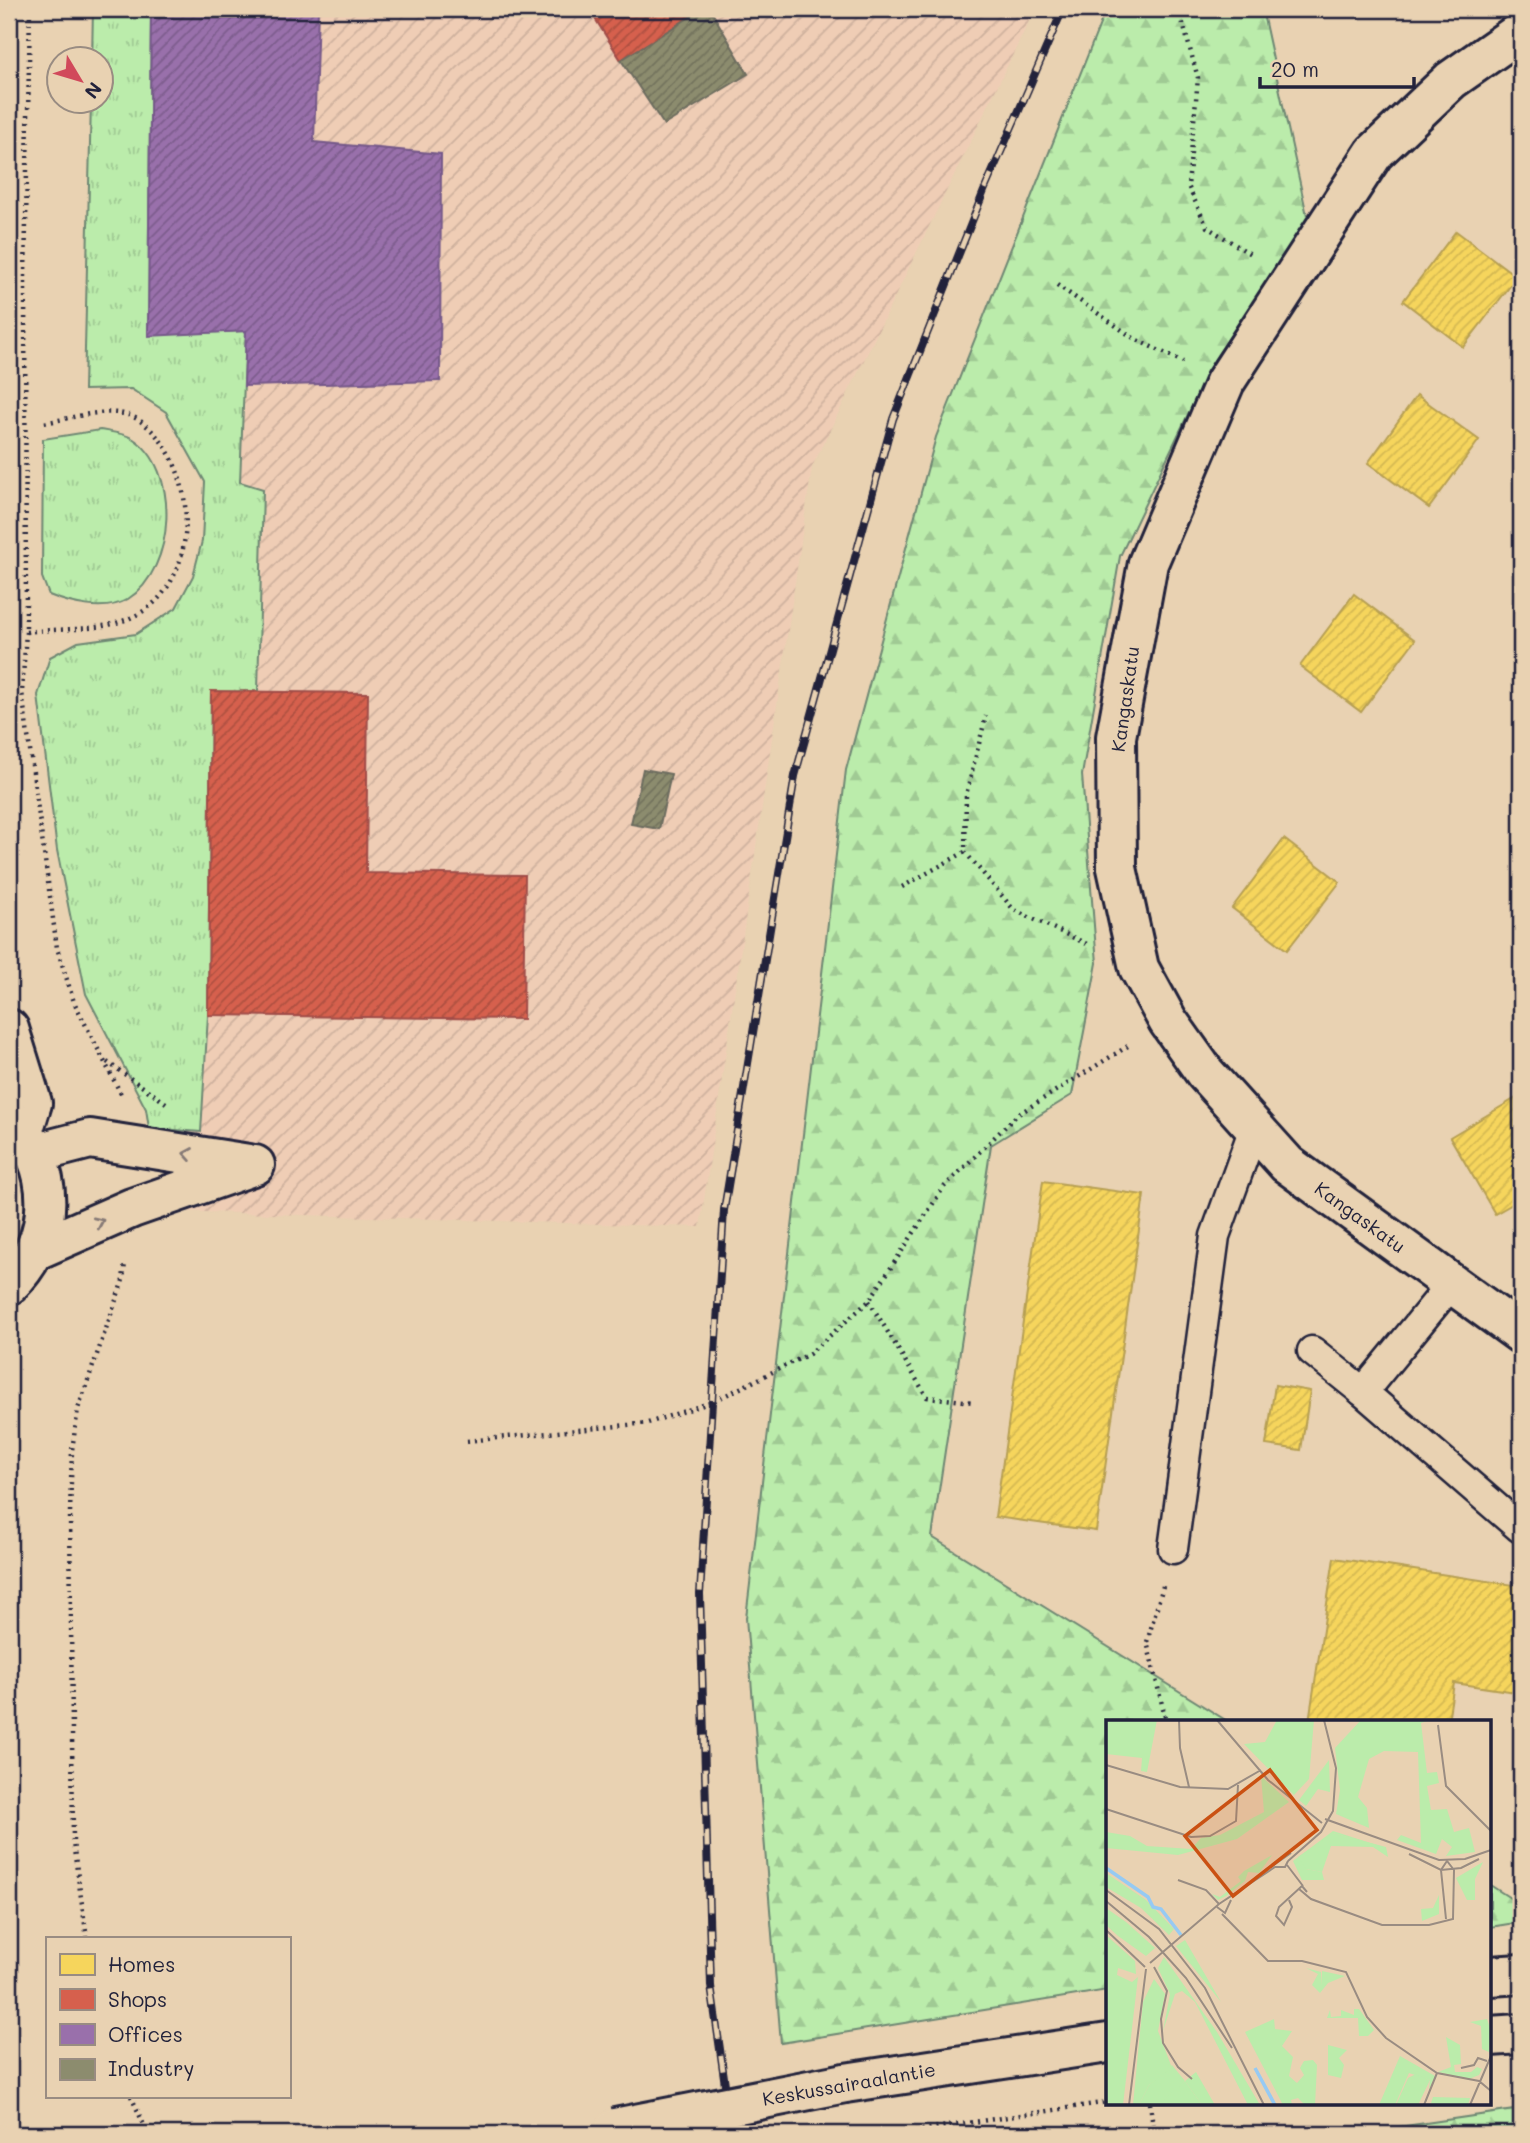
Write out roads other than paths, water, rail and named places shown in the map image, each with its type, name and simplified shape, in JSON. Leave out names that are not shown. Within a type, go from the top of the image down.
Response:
[{"type":"street","name":"Kangaskatu","points":[[1519,1329],[1287,1164],[1205,1073],[1168,1021],[1139,968],[1117,868],[1116,737],[1148,563],[1225,382],[1374,153],[1451,80],[1521,31]]},
{"type":"street","points":[[9,1030],[32,1102],[23,1134],[44,1177],[47,1202],[36,1250],[23,1271],[9,1284]]},
{"type":"street","points":[[23,1134],[132,1144],[255,1165],[132,1208],[36,1250]]},
{"type":"street","points":[[1492,1976],[1521,1974]]},
{"type":"street","points":[[1492,2036],[1521,2034]]},
{"type":"street","name":"Keskussairaalantie","points":[[604,2131],[845,2083],[1106,2043]]},
{"type":"lane","points":[[1173,1549],[1215,1236],[1254,1128]]},
{"type":"lane","points":[[1363,1392],[1453,1282]]},
{"type":"lane","points":[[1312,1351],[1520,1528]]},
{"type":"railway","points":[[732,2134],[711,1986],[700,1594],[724,1210],[795,776],[893,419],[984,191],[1063,9]]}]
